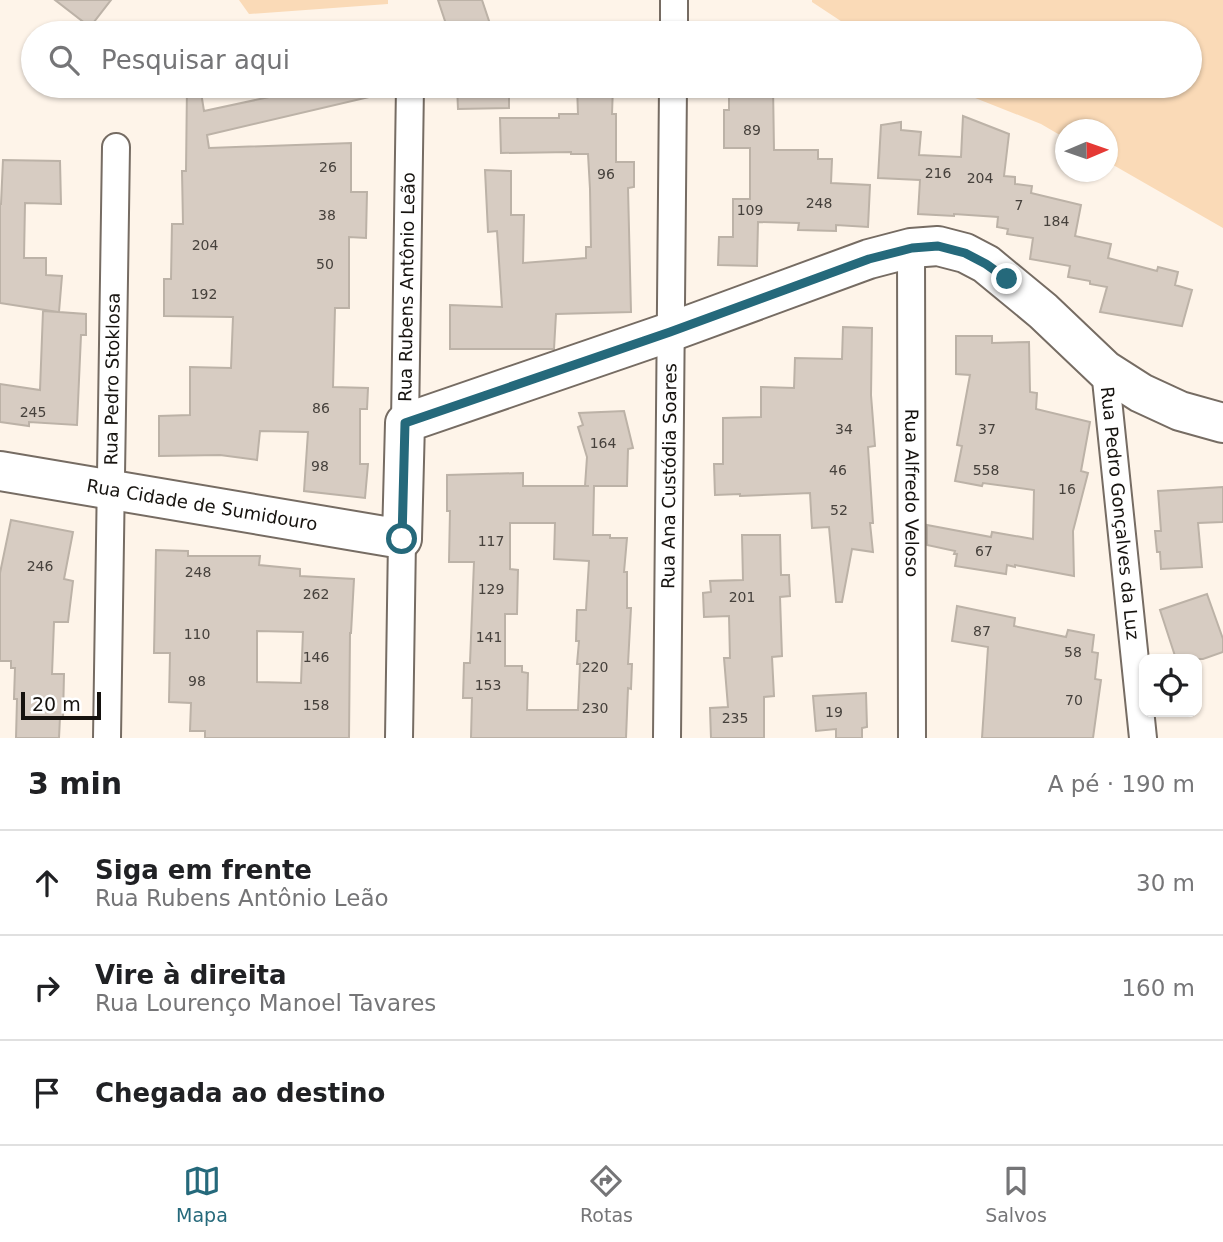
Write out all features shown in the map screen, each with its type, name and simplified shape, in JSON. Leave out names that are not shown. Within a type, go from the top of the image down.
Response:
[{"type":"street","points":[[674,0],[674,21]]},
{"type":"street","name":"Rua Rubens Antônio Leão","points":[[399,738],[410,98]]},
{"type":"street","name":"Rua Ana Custódia Soares","points":[[667,738],[673,98]]},
{"type":"street","name":"Rua Pedro Stoklosa","points":[[107,738],[116,147]]},
{"type":"street","points":[[405,423],[670,332],[869,259],[912,248],[938,246],[965,253],[986,264],[1043,311],[1105,370],[1141,393],[1180,411],[1223,423]]},
{"type":"street","name":"Rua Alfredo Veloso","points":[[912,248],[912,738]]},
{"type":"street","name":"Rua Pedro Gonçalves da Luz","points":[[1105,370],[1143,738]]},
{"type":"street","name":"Rua Cidade de Sumidouro","points":[[0,471],[402,539]]},
{"type":"shaded area","points":[[239,0],[388,0],[388,4],[249,14]]},
{"type":"shaded area","points":[[812,0],[1223,0],[1223,228],[1118,168],[1118,119],[1055,119],[1055,132],[975,98],[1202,98],[1202,21],[841,21]]},
{"type":"building","points":[[55,0],[111,0],[95,21],[82,21]]},
{"type":"building","points":[[438,0],[482,0],[489,21],[445,21]]},
{"type":"building","points":[[187,98],[202,98],[204,111],[265,98],[365,98],[207,135],[209,148],[351,143],[351,192],[367,192],[366,238],[349,237],[349,308],[335,308],[333,387],[368,388],[367,409],[360,409],[360,464],[368,464],[365,498],[304,491],[308,432],[260,431],[257,460],[220,455],[159,456],[159,416],[190,415],[190,367],[231,368],[233,317],[164,316],[164,279],[171,279],[172,224],[183,224],[182,171],[186,171]]},
{"type":"building","points":[[458,98],[509,98],[509,108],[458,109]]},
{"type":"building","points":[[577,98],[613,98],[612,114],[616,114],[616,162],[634,162],[634,187],[628,188],[631,312],[556,314],[554,349],[450,349],[450,305],[502,307],[497,231],[488,232],[485,170],[511,171],[511,215],[524,215],[523,263],[586,258],[586,247],[591,247],[588,154],[501,153],[500,118],[559,118],[559,114],[578,114]]},
{"type":"building","points":[[729,98],[773,98],[774,150],[818,150],[818,159],[832,159],[831,183],[870,185],[868,227],[836,225],[836,231],[798,230],[799,223],[758,222],[757,266],[718,265],[719,237],[733,237],[733,199],[750,199],[750,148],[724,148],[724,110],[729,110]]},
{"type":"building","points":[[963,116],[1009,134],[1004,176],[1015,177],[1015,184],[1032,186],[1031,193],[1081,205],[1075,236],[1111,244],[1108,258],[1157,271],[1158,267],[1178,272],[1175,285],[1192,290],[1182,326],[1100,312],[1107,287],[1068,277],[1070,266],[1030,259],[1033,238],[1007,234],[1008,229],[997,227],[998,217],[918,214],[920,180],[878,178],[881,125],[901,122],[901,130],[921,132],[919,155],[961,157]]},
{"type":"building","points":[[3,160],[60,161],[61,204],[25,203],[24,258],[46,258],[46,275],[62,276],[59,312],[86,314],[86,335],[81,335],[77,425],[29,422],[29,426],[0,422],[0,384],[40,390],[43,311],[58,312],[0,303]]},
{"type":"building","points":[[843,327],[872,328],[871,395],[875,446],[868,447],[873,552],[852,549],[842,602],[836,602],[829,527],[812,528],[810,493],[715,495],[714,464],[723,464],[723,418],[761,417],[761,387],[794,388],[795,358],[842,359]]},
{"type":"building","points":[[956,336],[992,336],[992,343],[1029,342],[1030,392],[1037,393],[1036,409],[1090,422],[1081,471],[1088,473],[1073,531],[1074,576],[1015,565],[1007,565],[1006,574],[955,566],[955,551],[927,545],[927,525],[991,537],[992,532],[1033,539],[1034,490],[955,481],[962,446],[957,445],[970,375],[956,374]]},
{"type":"building","points":[[624,411],[633,448],[628,449],[627,486],[594,486],[593,535],[627,538],[624,572],[627,572],[627,608],[631,608],[628,664],[632,664],[626,738],[471,738],[472,698],[463,698],[464,663],[470,663],[474,562],[449,562],[450,511],[447,511],[447,475],[523,473],[523,486],[585,486],[587,457],[578,427],[583,425],[579,413]],"holes":[[[510,523],[555,523],[554,559],[589,561],[586,610],[577,610],[577,664],[580,664],[578,710],[527,710],[528,673],[522,672],[522,666],[505,666],[505,614],[517,614],[518,570],[510,569]]]},
{"type":"building","points":[[1223,487],[1223,522],[1198,523],[1202,567],[1161,569],[1155,531],[1161,531],[1158,491]]},
{"type":"building","points":[[11,520],[73,532],[64,579],[73,581],[68,622],[54,622],[52,674],[64,674],[63,717],[60,717],[59,738],[16,738],[15,668],[11,668],[11,661],[0,661],[0,573]]},
{"type":"building","points":[[742,535],[780,535],[781,575],[789,575],[790,596],[780,597],[782,656],[772,657],[774,696],[764,697],[764,738],[711,738],[710,708],[728,707],[724,658],[730,658],[729,616],[704,617],[703,593],[711,592],[710,581],[743,580]]},
{"type":"building","points":[[156,550],[188,551],[188,556],[260,556],[259,565],[300,569],[300,576],[354,579],[350,633],[349,738],[205,738],[205,731],[190,731],[191,703],[169,702],[170,653],[154,653]],"holes":[[[257,631],[303,632],[301,683],[257,682]]]},
{"type":"building","points":[[1207,594],[1223,639],[1223,652],[1203,659],[1202,654],[1174,654],[1160,610]]},
{"type":"building","points":[[957,606],[1015,618],[1014,626],[1066,637],[1068,630],[1094,635],[1092,652],[1098,653],[1095,679],[1101,680],[1093,738],[982,738],[988,647],[952,641]]},
{"type":"building","points":[[866,693],[867,727],[862,728],[862,738],[836,738],[836,729],[816,731],[813,696]]},
{"type":"route","points":[[402,539],[405,423],[670,332],[869,259],[912,248],[938,246],[965,253],[1007,279]]}]
